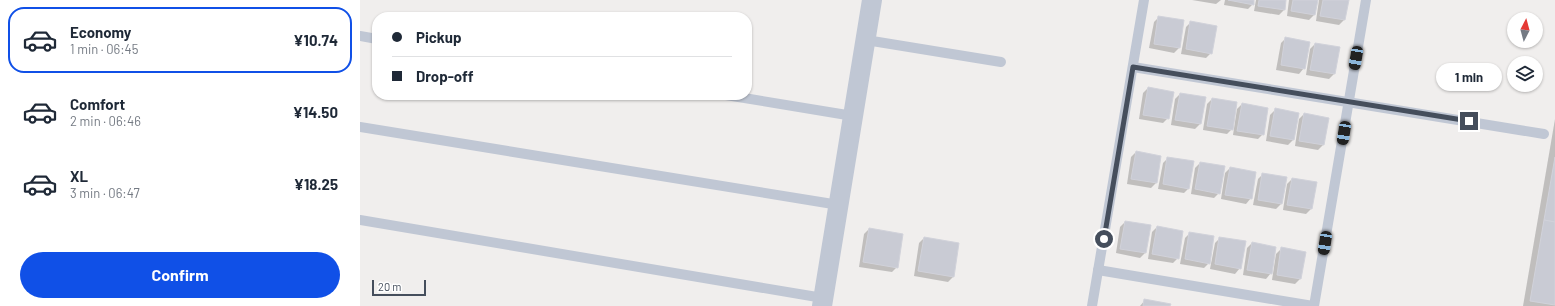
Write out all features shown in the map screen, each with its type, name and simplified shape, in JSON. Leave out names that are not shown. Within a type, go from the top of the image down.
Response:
[{"type":"street","points":[[823,302],[872,0]]},
{"type":"lane","points":[[1092,306],[1144,0]]},
{"type":"lane","points":[[1098,270],[1314,306],[1366,0]]},
{"type":"lane","points":[[360,36],[372,37]]},
{"type":"lane","points":[[866,40],[1001,62]]},
{"type":"lane","points":[[1133,67],[1544,134]]},
{"type":"lane","points":[[752,99],[853,116]]},
{"type":"lane","points":[[360,127],[839,205]]},
{"type":"lane","points":[[360,220],[823,302]]},
{"type":"building","points":[[1228,0],[1254,0],[1254,5]]},
{"type":"building","points":[[1259,0],[1286,0],[1285,10],[1258,6]]},
{"type":"building","points":[[1293,0],[1318,0],[1315,15],[1291,11]]},
{"type":"building","points":[[1323,0],[1349,0],[1345,20],[1320,16]]},
{"type":"building","points":[[1158,16],[1184,20],[1180,48],[1154,44]]},
{"type":"building","points":[[1190,21],[1217,26],[1212,54],[1186,49]]},
{"type":"building","points":[[1285,37],[1310,42],[1305,69],[1281,65]]},
{"type":"building","points":[[1315,43],[1340,47],[1335,74],[1310,70]]},
{"type":"building","points":[[1148,87],[1174,92],[1169,119],[1143,115]]},
{"type":"building","points":[[1180,93],[1206,97],[1201,124],[1175,120]]},
{"type":"building","points":[[1212,98],[1237,102],[1233,130],[1207,126]]},
{"type":"building","points":[[1242,103],[1268,108],[1264,135],[1237,131]]},
{"type":"building","points":[[1275,108],[1299,113],[1294,140],[1270,136]]},
{"type":"building","points":[[1304,113],[1329,118],[1324,145],[1299,141]]},
{"type":"building","points":[[1136,151],[1161,156],[1157,183],[1131,179]]},
{"type":"building","points":[[1167,157],[1194,161],[1189,189],[1163,184]]},
{"type":"building","points":[[1555,157],[1555,222],[1544,220]]},
{"type":"building","points":[[1200,162],[1225,166],[1220,194],[1195,189]]},
{"type":"building","points":[[1230,167],[1256,172],[1252,199],[1225,195]]},
{"type":"building","points":[[1262,173],[1287,177],[1282,204],[1258,200]]},
{"type":"building","points":[[1292,178],[1317,182],[1312,209],[1287,205]]},
{"type":"building","points":[[1544,220],[1555,222],[1555,305],[1530,301]]},
{"type":"building","points":[[1125,221],[1151,225],[1146,253],[1120,249]]},
{"type":"building","points":[[1157,226],[1183,231],[1179,259],[1152,254]]},
{"type":"building","points":[[869,228],[903,234],[898,268],[863,262]]},
{"type":"building","points":[[1189,232],[1214,236],[1210,264],[1185,259]]},
{"type":"building","points":[[924,237],[959,243],[954,277],[918,271]]},
{"type":"building","points":[[1219,237],[1246,241],[1241,269],[1215,264]]},
{"type":"building","points":[[1252,242],[1276,247],[1272,274],[1247,270]]},
{"type":"building","points":[[1281,247],[1306,252],[1301,279],[1277,275]]},
{"type":"building","points":[[1144,299],[1171,304],[1170,306],[1143,306]]},
{"type":"route","points":[[1104,239],[1133,67],[1469,121]]}]
